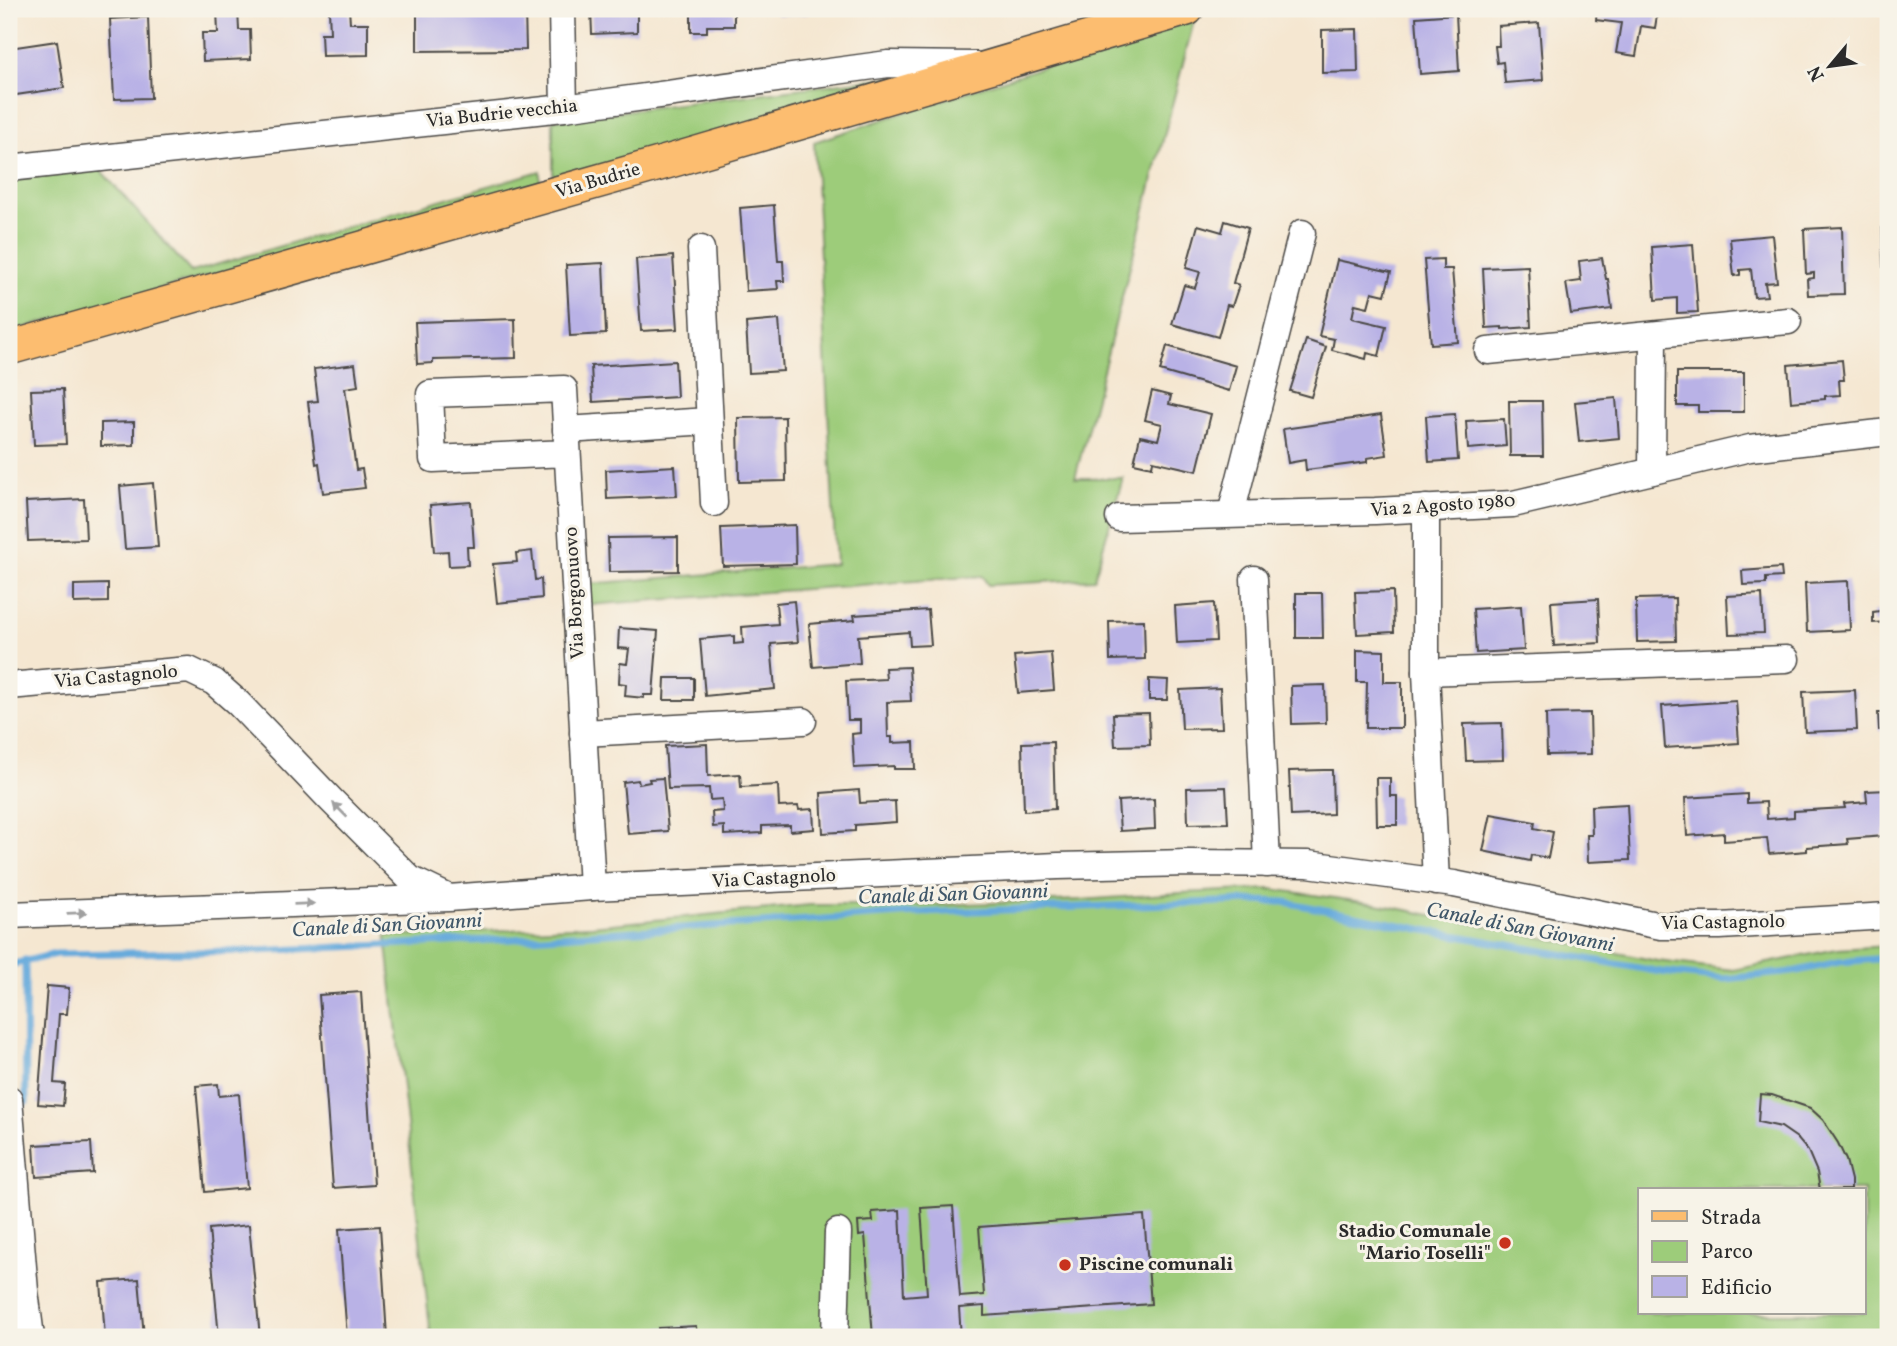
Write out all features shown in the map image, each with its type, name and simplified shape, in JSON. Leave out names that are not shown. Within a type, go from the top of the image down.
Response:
[{"type":"main road","name":"Via Budrie","points":[[9,348],[677,159],[1186,9]]},
{"type":"street","points":[[562,9],[564,108]]},
{"type":"street","name":"Via Budrie vecchia","points":[[9,168],[564,108],[888,64],[994,66]]},
{"type":"street","points":[[1231,514],[1302,233]]},
{"type":"street","points":[[701,249],[714,503]]},
{"type":"street","points":[[1488,351],[1788,321]]},
{"type":"street","points":[[1652,471],[1653,336]]},
{"type":"street","points":[[567,442],[564,389],[430,394],[433,459],[567,442],[709,421]]},
{"type":"street","name":"Via 2 Agosto 1980","points":[[1119,518],[1513,504],[1750,448],[1888,432]]},
{"type":"street","name":"Via Borgonuovo","points":[[567,442],[592,887]]},
{"type":"street","points":[[1426,508],[1426,672],[1436,882]]},
{"type":"street","points":[[1254,579],[1267,864]]},
{"type":"street","points":[[1426,672],[1786,659]]},
{"type":"street","name":"Via Castagnolo","points":[[9,686],[189,670],[214,682],[238,703],[410,879],[449,898]]},
{"type":"street","points":[[583,733],[803,721]]},
{"type":"street","name":"Via Castagnolo","points":[[353,902],[376,890],[381,880],[381,867],[367,837]]},
{"type":"street","name":"Via Castagnolo","points":[[9,915],[449,898],[592,887],[1058,866],[1189,863],[1308,864],[1436,882],[1661,926],[1720,926],[1888,916]]},
{"type":"street","points":[[9,1099],[31,1337]]},
{"type":"street","points":[[835,1337],[838,1232]]},
{"type":"green space","points":[[1195,17],[1075,478],[1123,478],[1094,579],[988,585],[982,576],[589,605],[588,584],[836,564],[814,142]]},
{"type":"green space","points":[[929,72],[553,180],[553,120]]},
{"type":"green space","points":[[96,165],[191,272],[540,171],[540,182],[9,332],[9,175]]},
{"type":"green space","points":[[1271,889],[1377,904],[1657,961],[1733,970],[1837,949],[1888,946],[1888,1337],[431,1337],[386,936],[592,926],[810,905],[935,905]]},
{"type":"building","points":[[217,9],[238,9],[239,30],[250,30],[251,59],[203,61],[202,33],[218,33]]},
{"type":"building","points":[[329,9],[349,9],[350,23],[368,23],[368,55],[322,56],[321,33],[330,33]]},
{"type":"building","points":[[417,9],[525,9],[526,50],[417,51]]},
{"type":"building","points":[[591,9],[637,9],[637,32],[592,34]]},
{"type":"building","points":[[691,9],[734,9],[734,26],[707,26],[707,32],[691,32]]},
{"type":"building","points":[[776,9],[808,9],[808,14],[776,15]]},
{"type":"building","points":[[1597,9],[1658,9],[1655,28],[1641,26],[1636,56],[1616,53],[1621,23],[1596,20]]},
{"type":"building","points":[[1456,14],[1459,71],[1420,74],[1416,17]]},
{"type":"building","points":[[148,17],[151,98],[114,99],[110,19]]},
{"type":"building","points":[[1539,23],[1543,80],[1505,83],[1503,62],[1497,63],[1495,46],[1499,46],[1498,26]]},
{"type":"building","points":[[1357,29],[1358,72],[1322,73],[1322,30]]},
{"type":"building","points":[[57,41],[64,88],[9,96],[9,48]]},
{"type":"building","points":[[774,205],[778,261],[783,261],[784,281],[777,281],[778,289],[746,291],[740,208]]},
{"type":"building","points":[[1225,221],[1248,228],[1233,283],[1239,285],[1232,306],[1227,305],[1218,337],[1172,324],[1184,285],[1195,288],[1200,272],[1186,268],[1198,225],[1222,232]]},
{"type":"building","points":[[1842,227],[1844,294],[1808,295],[1807,279],[1814,278],[1814,273],[1806,274],[1804,229]]},
{"type":"building","points":[[1882,228],[1888,228],[1888,267],[1883,267]]},
{"type":"building","points":[[1772,235],[1777,282],[1765,283],[1767,296],[1754,297],[1751,269],[1740,270],[1740,275],[1734,276],[1730,239]]},
{"type":"building","points":[[1693,244],[1698,312],[1677,313],[1677,298],[1655,300],[1652,247]]},
{"type":"building","points":[[673,256],[678,329],[641,331],[636,259]]},
{"type":"building","points":[[1602,258],[1612,309],[1571,314],[1566,283],[1581,281],[1579,261]]},
{"type":"building","points":[[1443,259],[1443,269],[1452,269],[1458,342],[1431,344],[1424,260]]},
{"type":"building","points":[[1337,260],[1391,272],[1385,295],[1372,292],[1368,307],[1355,304],[1352,318],[1386,326],[1379,356],[1367,353],[1366,359],[1332,350],[1334,339],[1319,336]]},
{"type":"building","points":[[603,263],[606,334],[570,336],[566,265]]},
{"type":"building","points":[[1528,266],[1531,327],[1486,328],[1483,268]]},
{"type":"building","points":[[515,319],[516,358],[433,360],[433,363],[417,364],[415,322]]},
{"type":"building","points":[[779,320],[783,371],[749,373],[746,323]]},
{"type":"building","points":[[1306,340],[1326,347],[1311,397],[1290,391]]},
{"type":"building","points":[[1167,346],[1236,366],[1229,391],[1160,371]]},
{"type":"building","points":[[1842,360],[1844,380],[1839,380],[1840,395],[1791,402],[1788,365]]},
{"type":"building","points":[[675,361],[677,397],[593,402],[591,366]]},
{"type":"building","points":[[355,364],[358,386],[345,388],[356,470],[362,469],[365,488],[323,493],[319,463],[316,464],[308,402],[318,401],[314,369]]},
{"type":"building","points":[[1677,372],[1744,372],[1744,412],[1698,412],[1698,406],[1677,406]]},
{"type":"building","points":[[63,389],[66,444],[34,445],[31,390]]},
{"type":"building","points":[[1152,391],[1171,396],[1169,404],[1211,414],[1197,471],[1153,461],[1152,467],[1134,463],[1140,436],[1158,440],[1162,424],[1145,420]]},
{"type":"building","points":[[1616,398],[1619,438],[1579,442],[1575,402]]},
{"type":"building","points":[[1509,401],[1542,401],[1543,456],[1510,456]]},
{"type":"building","points":[[1455,414],[1458,460],[1429,462],[1426,416]]},
{"type":"building","points":[[1381,415],[1387,455],[1367,458],[1367,462],[1306,470],[1305,460],[1288,463],[1283,429]]},
{"type":"building","points":[[785,417],[786,481],[739,482],[738,418]]},
{"type":"building","points":[[1504,419],[1506,446],[1468,449],[1466,421]]},
{"type":"building","points":[[134,422],[134,445],[101,446],[101,423]]},
{"type":"building","points":[[675,466],[677,496],[607,499],[606,470]]},
{"type":"building","points":[[153,483],[158,547],[125,549],[120,486]]},
{"type":"building","points":[[84,499],[86,539],[28,541],[26,502]]},
{"type":"building","points":[[471,502],[474,547],[467,547],[468,565],[449,566],[448,551],[434,552],[430,505]]},
{"type":"building","points":[[795,525],[796,564],[723,566],[721,528]]},
{"type":"building","points":[[678,537],[678,571],[609,572],[608,538]]},
{"type":"building","points":[[532,551],[535,580],[541,579],[542,598],[497,603],[493,564],[517,562],[516,553]]},
{"type":"building","points":[[1781,568],[1782,577],[1766,578],[1766,584],[1743,585],[1742,571]]},
{"type":"building","points":[[1882,570],[1888,570],[1888,607],[1884,607]]},
{"type":"building","points":[[1848,581],[1850,630],[1807,632],[1805,583]]},
{"type":"building","points":[[108,584],[108,602],[74,603],[74,585]]},
{"type":"building","points":[[1393,591],[1394,632],[1357,634],[1355,592]]},
{"type":"building","points":[[1296,593],[1322,593],[1323,638],[1296,638]]},
{"type":"building","points":[[1762,594],[1764,633],[1729,634],[1727,596]]},
{"type":"building","points":[[1675,598],[1676,641],[1637,642],[1636,599]]},
{"type":"building","points":[[1598,599],[1600,643],[1554,646],[1551,602]]},
{"type":"building","points":[[794,601],[798,642],[771,644],[775,689],[705,696],[700,639],[734,636],[734,644],[743,643],[742,627],[778,624],[776,603]]},
{"type":"building","points":[[1214,603],[1216,641],[1177,643],[1175,606]]},
{"type":"building","points":[[1521,606],[1524,650],[1476,653],[1473,609]]},
{"type":"building","points":[[928,610],[931,645],[910,646],[909,632],[858,636],[860,663],[813,667],[809,624],[855,620],[854,615]]},
{"type":"building","points":[[1888,610],[1888,622],[1873,623],[1873,612]]},
{"type":"building","points":[[1144,620],[1145,659],[1110,660],[1109,621]]},
{"type":"building","points":[[619,628],[658,631],[653,695],[644,695],[644,698],[625,696],[626,684],[619,683],[620,663],[627,664],[629,649],[618,648]]},
{"type":"building","points":[[1357,650],[1384,651],[1384,682],[1402,682],[1402,728],[1366,728],[1367,682],[1357,682]]},
{"type":"building","points":[[1051,653],[1054,690],[1018,693],[1014,656]]},
{"type":"building","points":[[909,667],[911,701],[887,702],[888,737],[892,737],[892,743],[914,742],[915,769],[894,769],[894,766],[854,768],[852,734],[860,733],[860,720],[848,720],[846,681],[886,679],[885,668]]},
{"type":"building","points":[[665,678],[694,678],[694,700],[664,700]]},
{"type":"building","points":[[1149,679],[1168,680],[1167,700],[1149,700]]},
{"type":"building","points":[[1325,685],[1326,723],[1292,724],[1291,686]]},
{"type":"building","points":[[1220,688],[1222,728],[1182,729],[1180,690]]},
{"type":"building","points":[[1855,690],[1857,730],[1805,732],[1803,692]]},
{"type":"building","points":[[1736,701],[1739,743],[1665,748],[1662,706]]},
{"type":"building","points":[[1149,713],[1150,745],[1115,746],[1113,714]]},
{"type":"building","points":[[1590,713],[1591,754],[1547,755],[1546,714]]},
{"type":"building","points":[[1878,713],[1888,713],[1888,730],[1879,730]]},
{"type":"building","points":[[1502,723],[1503,760],[1466,761],[1464,724]]},
{"type":"building","points":[[1053,742],[1055,809],[1024,811],[1022,743]]},
{"type":"building","points":[[707,744],[708,776],[740,774],[741,787],[778,785],[779,807],[798,806],[799,810],[813,809],[814,829],[790,831],[790,825],[762,826],[762,833],[724,835],[724,826],[713,827],[712,812],[723,811],[722,799],[710,800],[709,788],[668,789],[665,746]]},
{"type":"building","points":[[1332,770],[1333,814],[1291,816],[1289,771]]},
{"type":"building","points":[[663,778],[668,831],[628,834],[623,782],[638,780],[639,784],[650,782],[649,779]]},
{"type":"building","points":[[1376,778],[1390,778],[1390,796],[1397,796],[1397,825],[1377,825]]},
{"type":"building","points":[[1226,787],[1228,823],[1188,824],[1187,788]]},
{"type":"building","points":[[859,790],[860,803],[895,801],[896,822],[855,825],[855,831],[823,833],[821,793]]},
{"type":"building","points":[[1888,790],[1888,830],[1884,830],[1884,836],[1847,839],[1848,844],[1807,847],[1807,851],[1769,854],[1767,838],[1724,841],[1724,833],[1687,836],[1685,798],[1747,794],[1747,803],[1766,802],[1767,819],[1794,817],[1794,811],[1845,808],[1844,804],[1867,802],[1866,791]]},
{"type":"building","points":[[1154,799],[1155,829],[1120,831],[1118,801]]},
{"type":"building","points":[[1627,804],[1630,860],[1588,862],[1587,835],[1592,835],[1591,806]]},
{"type":"building","points":[[1491,814],[1535,822],[1534,828],[1553,832],[1548,858],[1531,855],[1530,861],[1483,851]]},
{"type":"building","points":[[47,986],[69,988],[67,1014],[59,1014],[54,1083],[65,1084],[63,1106],[38,1104]]},
{"type":"building","points":[[361,992],[374,1185],[333,1188],[319,995]]},
{"type":"building","points":[[218,1084],[219,1096],[239,1094],[247,1188],[205,1192],[196,1086]]},
{"type":"building","points":[[1760,1094],[1772,1095],[1810,1108],[1823,1120],[1838,1143],[1846,1160],[1851,1188],[1820,1188],[1817,1172],[1808,1151],[1797,1138],[1781,1127],[1758,1122]]},
{"type":"building","points":[[91,1142],[93,1173],[36,1177],[34,1145]]},
{"type":"building","name":"Piscine comunali","points":[[953,1206],[960,1297],[984,1295],[979,1227],[1144,1215],[1151,1304],[984,1316],[984,1306],[959,1308],[961,1337],[873,1337],[865,1235],[859,1236],[858,1222],[873,1221],[872,1212],[900,1210],[904,1296],[927,1294],[921,1208]]},
{"type":"building","points":[[249,1225],[260,1337],[219,1337],[209,1229]]},
{"type":"building","points":[[380,1226],[387,1337],[347,1337],[339,1229]]},
{"type":"building","points":[[139,1279],[144,1337],[105,1337],[101,1282]]},
{"type":"building","points":[[696,1326],[697,1337],[659,1337],[658,1328]]},
{"type":"waterway","name":"Canale di San Giovanni","points":[[14,964],[56,954],[254,951],[513,939],[916,913],[1253,901],[1285,902],[1661,972],[1725,979],[1792,972],[1839,962],[1888,958]]},
{"type":"waterway","points":[[17,1107],[26,1102],[25,960]]},
{"type":"place","name":"Stadio Comunale \"Mario Toselli\"","points":[[1505,1243]]},
{"type":"place","name":"Piscine comunali","points":[[1065,1265]]}]
